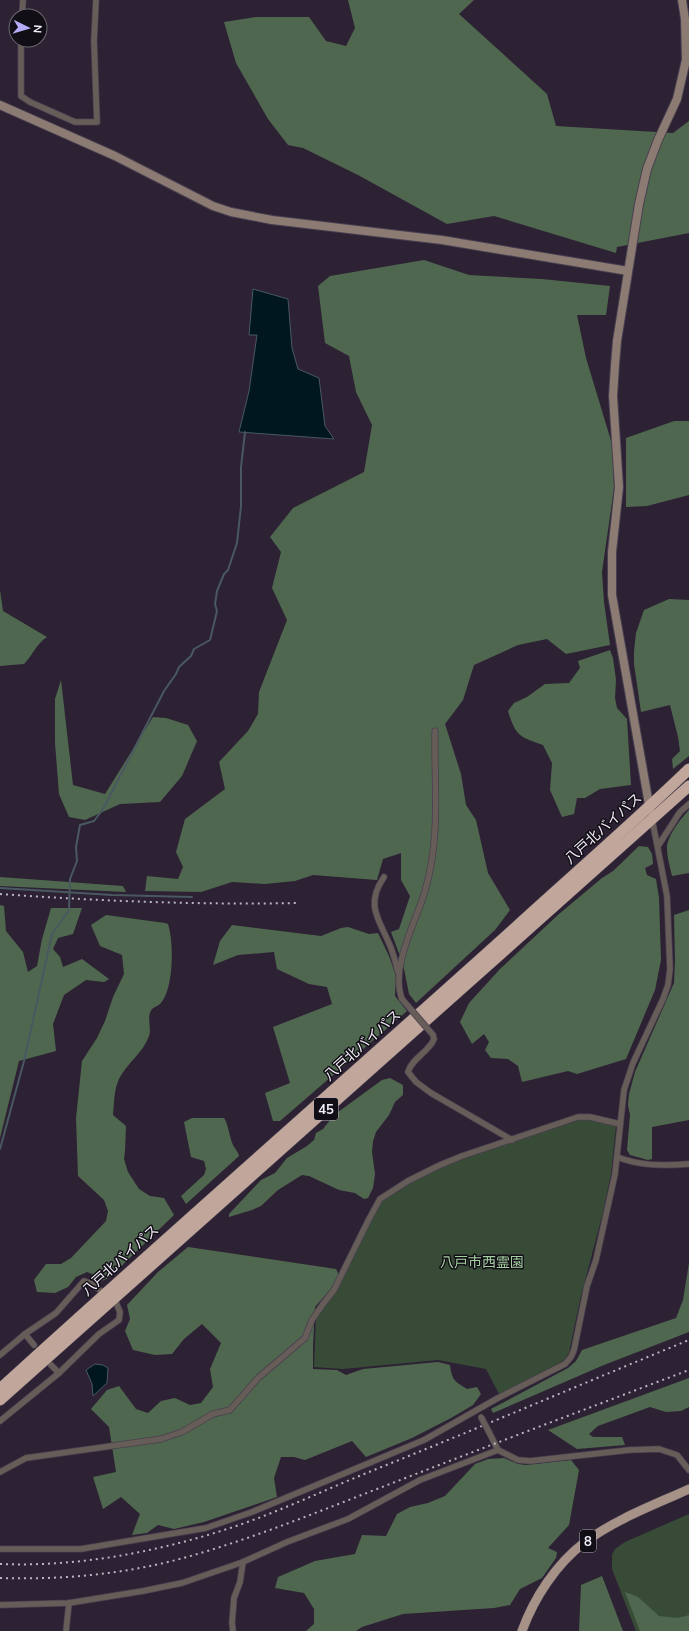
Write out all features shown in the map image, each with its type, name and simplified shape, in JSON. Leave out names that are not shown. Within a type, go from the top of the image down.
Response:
[{"type":"highway","name":"八戸北バイパス","points":[[0,1400],[109,1296],[408,1024],[649,808],[689,770]]},
{"type":"highway","name":"八戸北バイパス","points":[[0,1389],[109,1296],[689,786]]},
{"type":"main road","name":"8","points":[[522,1631],[540,1593],[560,1566],[585,1542],[619,1522],[689,1489]]},
{"type":"street","points":[[21,48],[22,96],[30,102],[75,122],[97,122],[94,41],[96,0]]},
{"type":"street","points":[[0,1549],[81,1549],[206,1528],[259,1509],[424,1440],[565,1364],[571,1357],[577,1338],[588,1286],[598,1252],[615,1174],[624,1090],[627,1076],[663,999],[668,985],[670,969],[667,896],[658,846],[649,808],[612,595],[612,552],[619,487],[614,396],[614,365],[616,341],[638,204],[647,169],[658,140],[677,99],[686,60],[685,19],[682,0]]},
{"type":"street","points":[[0,105],[115,156],[207,204],[231,212],[272,220],[442,240],[628,271]]},
{"type":"street","points":[[435,731],[437,823],[434,855],[425,892],[400,967],[398,986],[402,999],[434,1039],[432,1044],[410,1067],[408,1072],[411,1077],[431,1093],[512,1140]]},
{"type":"street","points":[[658,846],[680,812],[689,804]]},
{"type":"street","points":[[384,876],[377,886],[375,894],[375,908],[378,921],[391,948],[399,976]]},
{"type":"street","points":[[0,1472],[26,1458],[161,1439],[182,1432],[213,1414],[230,1410],[258,1378],[305,1338],[312,1320],[334,1290],[380,1198],[408,1181],[462,1156],[578,1117],[590,1117],[620,1124]]},
{"type":"street","points":[[617,1157],[641,1164],[667,1166],[689,1164]]},
{"type":"street","points":[[0,1355],[25,1334],[56,1312],[84,1281],[90,1283],[109,1296],[120,1312],[120,1320],[99,1334],[59,1373],[0,1421]]},
{"type":"street","points":[[25,1334],[34,1345]]},
{"type":"street","points":[[51,1365],[59,1373]]},
{"type":"street","points":[[478,1410],[498,1450],[518,1460],[530,1461],[629,1450],[658,1449],[677,1455],[689,1470]]},
{"type":"street","points":[[0,1605],[69,1604],[182,1583],[243,1562],[287,1542],[348,1519],[420,1480],[498,1450]]},
{"type":"street","points":[[233,1631],[232,1623],[234,1598],[240,1582],[243,1562]]},
{"type":"street","points":[[66,1631],[69,1604]]},
{"type":"green space","points":[[348,0],[474,0],[459,14],[547,94],[556,126],[673,133],[689,121],[689,233],[617,247],[616,253],[494,216],[447,224],[358,175],[303,148],[288,145],[268,119],[236,63],[224,22],[256,17],[309,17],[326,41],[346,46],[355,28]]},
{"type":"green space","points":[[424,260],[469,275],[542,279],[610,286],[606,315],[577,315],[586,358],[612,444],[614,488],[602,572],[604,602],[610,645],[566,654],[547,639],[518,645],[474,665],[463,700],[445,724],[461,774],[466,805],[476,820],[488,873],[510,910],[495,930],[416,1003],[409,994],[403,964],[391,932],[399,929],[410,896],[401,880],[401,853],[383,859],[377,880],[313,875],[295,881],[265,884],[232,882],[201,892],[145,891],[147,876],[178,879],[183,867],[176,852],[185,819],[225,789],[219,762],[248,731],[258,714],[259,692],[287,620],[272,588],[281,552],[270,537],[293,508],[364,472],[372,425],[356,392],[349,356],[325,343],[318,286],[330,276]]},
{"type":"green space","points":[[674,421],[689,421],[689,495],[647,506],[626,507],[626,438]]},
{"type":"green space","points":[[0,590],[3,611],[47,637],[40,643],[24,664],[0,666]]},
{"type":"green space","points":[[669,599],[689,600],[689,756],[673,769],[672,759],[680,751],[670,705],[641,712],[634,664],[636,633],[644,610]]},
{"type":"green space","points":[[610,650],[613,658],[616,680],[615,698],[617,708],[627,719],[631,785],[600,789],[585,798],[577,798],[574,814],[562,817],[550,790],[552,763],[543,745],[519,734],[513,726],[508,711],[514,703],[527,697],[545,684],[569,683],[580,668],[578,661]]},
{"type":"green space","points":[[61,680],[73,785],[105,794],[153,717],[166,718],[188,725],[197,741],[182,776],[160,802],[120,804],[85,820],[69,817],[59,794],[55,743],[55,699]]},
{"type":"green space","points":[[689,810],[689,873],[672,876],[667,848],[669,838]]},
{"type":"green space","points":[[639,846],[648,847],[652,854],[653,864],[645,868],[647,875],[656,879],[659,898],[661,960],[655,990],[626,1059],[577,1074],[568,1071],[522,1082],[518,1066],[508,1059],[491,1058],[485,1050],[489,1042],[484,1034],[472,1044],[460,1022],[469,1003],[500,969],[559,914],[602,878],[613,871]]},
{"type":"green space","points":[[0,877],[123,886],[126,892],[0,886]]},
{"type":"green space","points":[[0,905],[4,906],[6,931],[23,952],[28,972],[37,966],[42,939],[51,908],[82,908],[73,934],[58,938],[53,949],[60,957],[63,967],[82,959],[109,979],[104,982],[86,980],[64,995],[53,1024],[56,1051],[19,1061],[0,1138]]},
{"type":"green space","points":[[689,910],[689,1120],[652,1127],[652,1159],[648,1160],[630,1155],[627,1150],[630,1115],[628,1105],[629,1094],[635,1072],[674,983],[674,915]]},
{"type":"green space","points":[[106,915],[165,923],[168,924],[170,932],[172,966],[168,988],[165,997],[160,1004],[153,1008],[150,1012],[150,1033],[143,1048],[122,1073],[117,1083],[113,1115],[126,1126],[124,1159],[128,1172],[139,1189],[150,1196],[164,1198],[174,1215],[109,1278],[99,1282],[97,1276],[87,1272],[76,1277],[68,1287],[55,1293],[37,1292],[34,1280],[46,1264],[61,1264],[71,1258],[106,1221],[108,1211],[104,1200],[78,1176],[76,1118],[82,1061],[97,1038],[124,974],[122,955],[100,946],[91,925]]},
{"type":"green space","points":[[232,925],[321,936],[341,928],[348,927],[369,934],[378,933],[389,956],[396,976],[395,996],[407,1011],[280,1121],[273,1121],[265,1093],[290,1083],[273,1027],[332,1004],[327,987],[309,984],[277,969],[274,952],[238,955],[213,965],[220,941]]},
{"type":"green space","points":[[390,1078],[403,1085],[403,1095],[395,1102],[389,1115],[376,1132],[372,1152],[375,1174],[373,1188],[368,1198],[364,1199],[355,1193],[339,1190],[309,1176],[302,1175],[278,1190],[261,1206],[229,1217],[229,1214],[261,1180],[275,1173],[287,1158],[314,1140],[316,1133],[323,1129],[334,1115],[382,1080]]},
{"type":"green space","points":[[192,1118],[224,1118],[233,1145],[239,1156],[186,1204],[181,1196],[204,1175],[206,1169],[204,1161],[191,1157],[184,1122]]},
{"type":"green space","name":"八戸市西霊園","points":[[586,1118],[616,1126],[611,1174],[603,1212],[580,1300],[569,1353],[565,1359],[499,1394],[486,1369],[438,1360],[343,1369],[314,1367],[316,1317],[323,1305],[338,1288],[380,1201],[391,1193],[439,1167],[464,1157]]},
{"type":"green space","points":[[188,1247],[336,1269],[339,1275],[330,1290],[315,1307],[313,1369],[337,1370],[346,1375],[363,1369],[438,1362],[450,1365],[454,1380],[459,1384],[467,1389],[477,1387],[481,1394],[473,1405],[451,1418],[412,1438],[366,1457],[352,1441],[305,1460],[294,1457],[281,1457],[274,1478],[277,1497],[204,1522],[174,1529],[158,1525],[147,1533],[132,1535],[140,1514],[121,1497],[103,1509],[93,1477],[116,1472],[109,1427],[91,1409],[107,1390],[119,1386],[136,1409],[148,1413],[161,1401],[175,1398],[190,1405],[201,1403],[213,1387],[210,1369],[221,1343],[202,1324],[184,1339],[172,1354],[155,1355],[133,1350],[125,1331],[130,1319],[127,1305],[158,1272]]},
{"type":"green space","points":[[689,1263],[689,1332],[604,1365],[493,1413],[491,1409],[568,1368],[576,1361],[582,1350],[676,1318],[683,1300]]},
{"type":"green space","points":[[689,1378],[689,1407],[681,1411],[666,1412],[650,1407],[598,1426],[589,1434],[593,1437],[622,1437],[625,1445],[577,1449],[548,1430]]},
{"type":"green space","points":[[504,1458],[518,1464],[526,1465],[571,1460],[579,1470],[569,1525],[548,1548],[557,1552],[556,1558],[542,1578],[520,1589],[510,1605],[494,1608],[403,1614],[362,1627],[356,1631],[306,1631],[314,1624],[314,1609],[304,1593],[275,1588],[278,1577],[315,1561],[355,1554],[362,1535],[386,1536],[397,1514],[410,1507],[428,1503],[445,1496],[475,1464],[488,1459]]},
{"type":"green space","points":[[689,1514],[689,1631],[636,1631],[612,1569],[612,1555],[615,1549],[625,1542]]},
{"type":"green space","points":[[602,1576],[623,1631],[579,1631],[581,1585]]},
{"type":"green space","points":[[625,1592],[638,1597],[659,1616],[678,1618],[689,1615],[689,1631],[640,1631]]},
{"type":"water","points":[[253,289],[288,299],[292,348],[298,369],[319,378],[325,426],[334,439],[239,432],[249,391],[257,335],[249,335]]},
{"type":"water","points":[[95,1364],[103,1365],[108,1368],[107,1383],[93,1396],[92,1384],[86,1370]]},
{"type":"waterway","points":[[0,1149],[24,1061],[52,934],[69,910],[70,879],[77,861],[76,847],[80,825],[94,821],[103,809],[164,691],[179,667],[191,656],[194,649],[210,640],[217,611],[215,604],[217,591],[224,574],[228,570],[237,543],[241,506],[241,467],[245,432]]},
{"type":"waterway","points":[[0,888],[112,895],[192,897]]},
{"type":"railway","points":[[0,894],[148,902],[297,903]]},
{"type":"railway","points":[[0,1564],[57,1563],[114,1557],[142,1552],[197,1538],[243,1524],[689,1340]]},
{"type":"railway","points":[[0,1578],[71,1577],[118,1572],[164,1563],[215,1549],[296,1520],[689,1370]]}]
